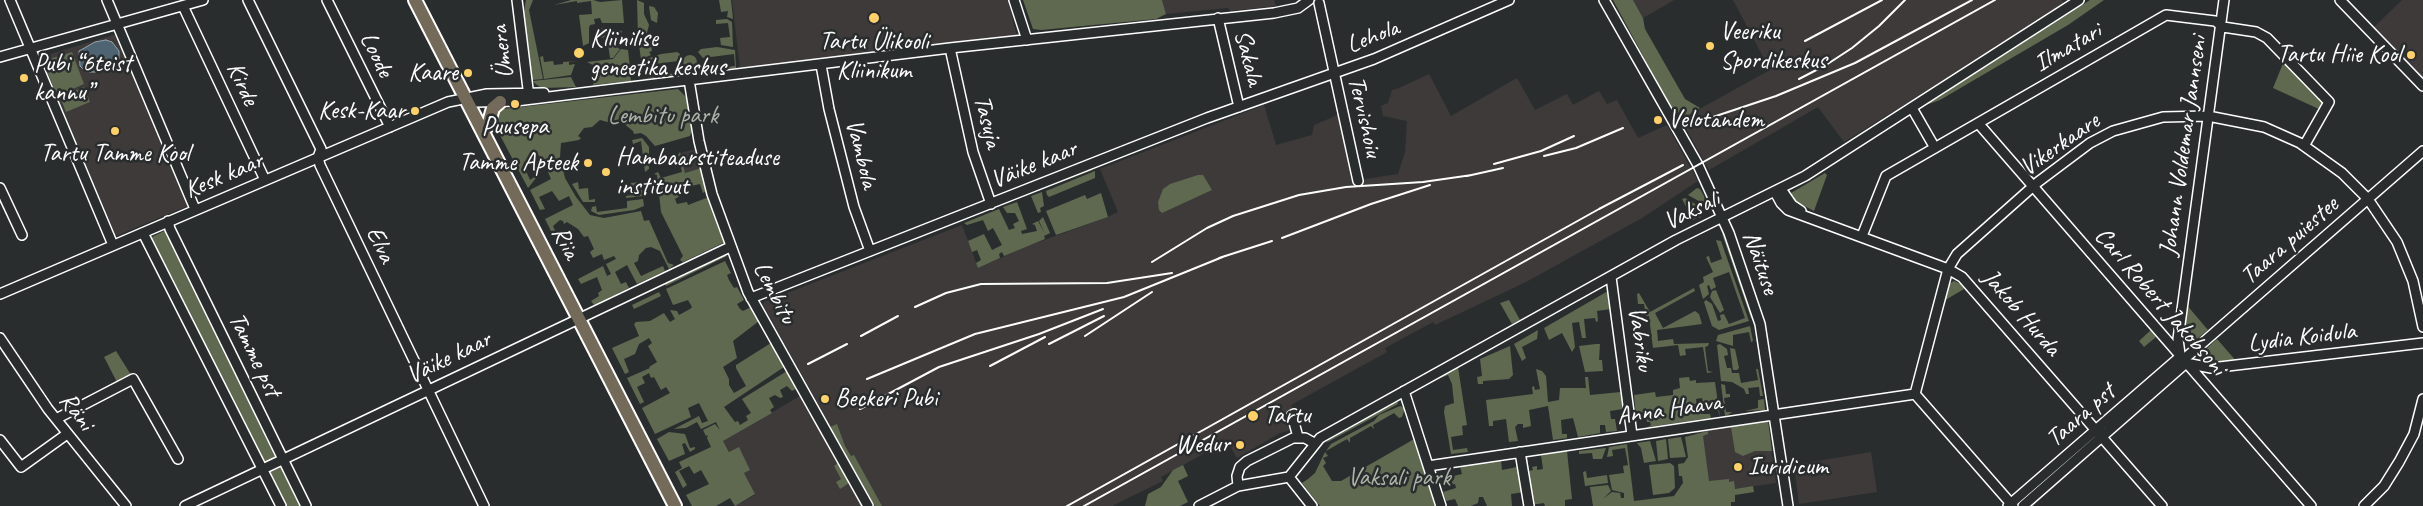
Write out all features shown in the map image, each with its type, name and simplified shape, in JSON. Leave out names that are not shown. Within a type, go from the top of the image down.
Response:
[{"type":"highway","name":"Riia","points":[[415,0],[488,126],[675,506]]},
{"type":"highway","name":"Riia","points":[[424,0],[471,99],[582,317],[683,506]]},
{"type":"highway","points":[[488,126],[493,108],[500,102]]},
{"type":"street","points":[[10,0],[32,47],[114,245]]},
{"type":"street","points":[[107,0],[196,209]]},
{"type":"street","points":[[0,57],[202,0]]},
{"type":"street","name":"Elva","points":[[248,0],[321,148],[318,157],[484,506]]},
{"type":"street","name":"Loode","points":[[327,0],[390,127]]},
{"type":"street","name":"Ümera","points":[[517,0],[529,96]]},
{"type":"street","points":[[1014,0],[1027,40]]},
{"type":"street","points":[[471,99],[578,94],[950,48],[1289,10],[1303,6],[1309,0]]},
{"type":"street","name":"Lehola","points":[[1334,74],[1412,44],[1509,0]]},
{"type":"street","name":"Näituse","points":[[1604,0],[1621,27],[1700,170],[1723,217],[1759,321],[1788,506]]},
{"type":"street","name":"Näituse","points":[[1610,0],[1621,27]]},
{"type":"street","name":"Vaksali","points":[[1290,477],[1314,443],[1611,277],[1778,190],[1836,157],[2079,0]]},
{"type":"street","name":"Johann Voldemar Jannseni","points":[[2183,360],[2178,339],[2224,0]]},
{"type":"street","points":[[2340,0],[2423,86]]},
{"type":"street","name":"Tervishoiu","points":[[1319,3],[1358,181]]},
{"type":"street","name":"Kirde","points":[[182,6],[265,180]]},
{"type":"street","name":"Ilmatari","points":[[1862,236],[1886,176],[2166,15],[2215,21],[2220,25],[2262,34],[2329,102],[2304,146]]},
{"type":"street","name":"Sakala","points":[[1218,18],[1239,108]]},
{"type":"street","name":"Tasuja","points":[[950,48],[973,152],[991,204]]},
{"type":"street","name":"Vambola","points":[[821,65],[829,109],[854,207],[870,252]]},
{"type":"street","name":"Väike kaar","points":[[751,298],[1239,108],[1334,74]]},
{"type":"street","name":"Lembitu","points":[[689,80],[705,168],[712,194],[730,247],[751,298],[868,506]]},
{"type":"street","points":[[471,99],[500,102],[529,96]]},
{"type":"street","name":"Kesk kaar","points":[[0,294],[448,102],[471,99]]},
{"type":"street","points":[[1912,108],[1935,148]]},
{"type":"street","name":"Vikerkaare","points":[[1915,394],[1948,269],[1957,254],[2034,186],[2090,143],[2114,131],[2163,117],[2208,116],[2264,126],[2304,146],[2342,173],[2368,199],[2397,242],[2413,281],[2423,327]]},
{"type":"street","name":"Carl Robert Jakobsoni","points":[[1978,123],[2311,506]]},
{"type":"street","name":"Taara puiestee","points":[[2183,360],[2423,151]]},
{"type":"street","points":[[0,188],[22,235]]},
{"type":"street","name":"Jakob Hurda","points":[[1778,190],[1784,207],[1797,214],[1802,213],[1948,269],[1969,284],[2162,506]]},
{"type":"street","name":"Tamme pst","points":[[168,222],[306,506]]},
{"type":"street","name":"Tamme pst","points":[[143,232],[281,506]]},
{"type":"street","name":"Väike kaar","points":[[185,506],[730,247]]},
{"type":"street","name":"Vabriku","points":[[1611,277],[1632,435]]},
{"type":"street","name":"Räni","points":[[0,338],[67,434],[126,506]]},
{"type":"street","name":"Lydia Koidula","points":[[2183,360],[2211,368],[2423,343]]},
{"type":"street","name":"Taara pst","points":[[2023,506],[2099,434],[2183,360]]},
{"type":"street","points":[[56,419],[133,379],[178,459]]},
{"type":"street","points":[[1404,391],[1441,506]]},
{"type":"street","points":[[1915,394],[2011,505]]},
{"type":"street","name":"Anna Haava","points":[[1428,466],[1915,394]]},
{"type":"street","points":[[2364,506],[2384,486],[2400,462],[2414,434],[2423,399]]},
{"type":"street","points":[[1294,414],[1292,415],[1298,437]]},
{"type":"street","points":[[0,440],[21,467],[67,434]]},
{"type":"street","name":"Taara pst","points":[[2011,505],[2099,434]]},
{"type":"street","points":[[1238,486],[1237,476],[1240,467],[1247,461],[1282,442],[1298,437],[1314,443]]},
{"type":"street","points":[[1520,452],[1529,506]]},
{"type":"street","points":[[1199,506],[1238,486],[1290,477],[1312,506]]},
{"type":"shaded area","name":"Tartu Ülikooli Kliinikum","points":[[732,0],[1008,0],[1017,37],[740,68]]},
{"type":"shaded area","points":[[1162,0],[1274,0],[1276,6],[1230,11],[1228,8],[1166,14]]},
{"type":"shaded area","points":[[1633,0],[1674,0],[1643,18]]},
{"type":"shaded area","points":[[1733,0],[2062,0],[2064,3],[1844,142],[1818,107],[1709,170],[1685,127],[1683,118],[1770,70]]},
{"type":"shaded area","name":"Tartu Hiie Kool","points":[[2402,0],[2423,0],[2423,83],[2374,27]]},
{"type":"shaded area","name":"Tartu Tamme Kool","points":[[117,34],[190,205],[116,236],[40,57]]},
{"type":"shaded area","points":[[1429,74],[1451,116],[1517,78],[1535,110],[1567,94],[1573,105],[1599,91],[1607,104],[1617,100],[1638,138],[1667,125],[1698,181],[1642,218],[1526,282],[1435,325],[1433,322],[1385,348],[1387,352],[1291,405],[1299,428],[1280,433],[1237,458],[1227,441],[1161,477],[1163,481],[1112,506],[875,506],[763,305],[764,302],[962,225],[978,268],[1025,247],[1108,217],[1118,212],[1100,169],[1264,105],[1276,145],[1312,135],[1314,125],[1340,114],[1352,181],[1398,174],[1405,152],[1407,121],[1383,116],[1381,106],[1388,103],[1392,90]]},
{"type":"shaded area","points":[[696,149],[701,168],[685,173],[680,153]]},
{"type":"shaded area","points":[[800,396],[862,506],[735,506],[755,495],[723,441]]},
{"type":"shaded area","name":"Iuridicum","points":[[1767,422],[1776,483],[1706,493],[1697,432]]},
{"type":"shaded area","points":[[1871,452],[1877,492],[1799,504],[1794,465]]},
{"type":"green space","points":[[407,0],[411,0],[455,86],[451,87]]},
{"type":"green space","points":[[526,0],[533,0],[529,10],[543,79],[532,80],[530,78],[524,11]]},
{"type":"green space","points":[[571,0],[593,0],[600,2],[622,0],[624,23],[602,23],[600,18],[594,19],[595,24],[590,25],[589,28],[589,43],[583,46],[579,15],[592,14],[591,1],[577,3],[577,1],[554,5]]},
{"type":"green space","points":[[637,0],[644,3],[644,14],[649,25],[645,40],[641,40],[641,36],[638,36]]},
{"type":"green space","points":[[719,0],[731,0],[733,19],[727,17],[728,11],[721,12]]},
{"type":"green space","points":[[1023,0],[1162,0],[1166,14],[1156,19],[1041,30],[1033,29]]},
{"type":"green space","points":[[1613,0],[1633,0],[1643,18],[1645,29],[1685,99],[1700,108],[1678,121]]},
{"type":"green space","points":[[2090,0],[2104,0],[2068,25],[1940,100],[1926,105]]},
{"type":"green space","points":[[649,6],[654,7],[658,13],[657,23],[651,20]]},
{"type":"green space","points":[[727,19],[732,22],[733,47],[721,45],[720,38],[730,37],[728,23],[716,24],[716,20]]},
{"type":"green space","points":[[599,28],[622,31],[616,47],[620,49],[613,58],[610,58],[607,37],[594,39],[595,32]]},
{"type":"green space","points":[[651,44],[652,51],[649,52],[651,55],[641,59],[639,45]]},
{"type":"green space","points":[[717,47],[735,50],[736,68],[698,72],[704,65],[705,70],[735,66],[734,54],[703,58],[698,52],[701,49]]},
{"type":"green space","points":[[621,49],[628,50],[630,68],[597,72],[593,65],[587,62],[613,59]]},
{"type":"green space","points":[[72,52],[84,84],[57,96],[43,61]]},
{"type":"green space","points":[[677,52],[680,54],[678,61],[640,66],[641,61],[661,54]]},
{"type":"green space","points":[[690,55],[695,57],[697,62],[695,67],[690,69],[685,67],[683,62],[685,57]]},
{"type":"green space","points":[[543,56],[544,62],[553,61],[554,65],[563,64],[563,62],[578,61],[569,62],[569,65],[575,64],[571,75],[544,79],[540,57]]},
{"type":"green space","points":[[2284,61],[2324,101],[2321,110],[2273,88]]},
{"type":"green space","points":[[679,68],[686,74],[642,79],[675,73],[674,69]]},
{"type":"green space","points":[[630,70],[631,81],[593,85],[597,74]]},
{"type":"green space","points":[[571,77],[576,87],[541,88],[532,81]]},
{"type":"green space","points":[[84,87],[90,102],[66,112],[60,97]]},
{"type":"green space","name":"Lembitu park","points":[[678,89],[686,97],[692,129],[690,136],[655,146],[646,136],[641,133],[634,134],[623,123],[615,124],[600,120],[592,127],[584,128],[578,136],[581,138],[579,140],[561,143],[560,157],[565,178],[576,197],[590,215],[604,218],[641,211],[644,221],[649,220],[668,263],[674,265],[669,269],[660,251],[651,247],[646,248],[639,255],[638,261],[634,263],[641,276],[663,266],[665,271],[637,284],[627,265],[615,272],[621,284],[626,282],[629,288],[594,305],[591,301],[599,296],[598,293],[602,290],[597,277],[581,284],[578,279],[603,266],[607,276],[611,274],[606,264],[616,259],[614,256],[604,260],[602,254],[593,258],[590,252],[594,249],[588,236],[584,237],[578,229],[567,222],[564,224],[560,220],[553,226],[559,239],[556,241],[545,219],[573,205],[569,196],[559,201],[552,191],[539,197],[545,209],[540,210],[530,190],[551,179],[542,158],[537,154],[531,157],[533,162],[523,164],[530,180],[541,172],[528,188],[494,124],[496,114],[503,109]]},
{"type":"green space","points":[[460,104],[464,105],[671,506],[666,506]]},
{"type":"green space","points":[[642,138],[649,147],[649,169],[645,172],[641,141],[633,144],[632,140]]},
{"type":"green space","points":[[680,152],[685,173],[701,168],[707,190],[703,193],[700,184],[682,188],[683,194],[675,199],[677,204],[687,202],[688,205],[709,197],[725,242],[683,262],[680,260],[683,256],[661,212],[657,175],[654,174],[658,172],[661,178],[682,172],[678,155]]},
{"type":"green space","points":[[1091,169],[1093,170],[1045,188],[1055,182]]},
{"type":"green space","points":[[1095,171],[1095,178],[1049,197],[1047,195],[1046,191]]},
{"type":"green space","points":[[1825,173],[1827,175],[1814,211],[1793,200],[1791,193]]},
{"type":"green space","points":[[1203,175],[1212,190],[1162,213],[1159,210],[1158,202],[1163,189],[1170,184]]},
{"type":"green space","points":[[578,182],[579,189],[588,188],[589,200],[595,199],[595,202],[583,202],[572,184]]},
{"type":"green space","points":[[640,182],[643,196],[626,198],[626,196],[632,195],[631,183]]},
{"type":"green space","points":[[1697,188],[1700,189],[1704,196],[1706,205],[1688,195]]},
{"type":"green space","points":[[1042,192],[1044,206],[1040,208],[1041,212],[1038,213],[1031,196]]},
{"type":"green space","points":[[1101,193],[1108,217],[1056,235],[1046,211],[1085,195],[1087,199]]},
{"type":"green space","points":[[1685,198],[1704,209],[1700,218],[1693,220],[1682,199]]},
{"type":"green space","points":[[643,199],[644,206],[634,210],[599,215],[591,211],[592,207],[596,206],[597,212],[627,208],[627,201]]},
{"type":"green space","points":[[1017,202],[1027,229],[1021,231],[1022,234],[1037,231],[1035,225],[1032,224],[1038,221],[1045,234],[1039,221],[1043,217],[1050,233],[1044,236],[1045,239],[1004,256],[1002,252],[999,254],[1000,258],[978,268],[976,263],[981,260],[977,250],[972,252],[968,241],[984,234],[992,250],[1002,245],[993,228],[988,231],[983,220],[967,225],[964,223],[999,209],[1009,230],[1015,228],[1013,224],[1019,221],[1015,213],[1007,213],[1003,207]]},
{"type":"green space","points":[[168,229],[304,506],[282,506],[150,238]]},
{"type":"green space","points":[[1722,234],[1725,235],[1729,245],[1753,320],[1751,318]]},
{"type":"green space","points":[[1716,240],[1721,241],[1749,321],[1719,330],[1712,326],[1704,302],[1706,300],[1712,304],[1718,321],[1721,320],[1720,315],[1724,314],[1729,324],[1745,318],[1729,272],[1713,278],[1716,287],[1711,290],[1709,285],[1707,286],[1709,294],[1703,299],[1699,285],[1704,282],[1703,277],[1713,272],[1706,257],[1709,256],[1711,263],[1722,259]]},
{"type":"green space","points":[[721,255],[727,256],[666,286],[663,282]]},
{"type":"green space","points":[[725,261],[731,273],[727,275],[729,280],[734,288],[737,287],[744,300],[737,304],[743,311],[751,307],[759,321],[733,341],[737,358],[723,367],[729,379],[729,385],[734,393],[746,386],[736,365],[771,343],[784,367],[724,407],[735,422],[738,421],[740,425],[748,420],[746,416],[751,413],[742,399],[787,371],[796,389],[792,391],[787,386],[780,390],[783,397],[780,398],[775,395],[769,398],[774,407],[770,410],[772,413],[723,441],[729,452],[739,447],[750,470],[744,473],[755,494],[735,506],[730,498],[716,506],[692,506],[686,495],[709,484],[701,470],[694,474],[689,466],[679,471],[687,485],[683,488],[675,472],[682,468],[679,462],[711,447],[707,438],[708,435],[706,436],[703,430],[715,424],[720,430],[716,422],[701,429],[697,422],[686,428],[674,429],[699,416],[702,423],[708,421],[699,403],[688,408],[691,417],[655,434],[642,408],[670,393],[666,387],[661,390],[654,377],[651,378],[649,373],[642,377],[645,383],[637,387],[644,402],[640,404],[627,378],[650,368],[657,362],[648,346],[652,343],[649,338],[639,344],[635,354],[624,359],[629,372],[625,374],[612,348],[639,336],[634,324],[636,322],[650,321],[664,313],[670,322],[675,319],[670,310],[677,311],[679,315],[690,309],[692,307],[688,300],[673,305],[666,289]]},
{"type":"green space","points":[[1954,281],[1961,284],[1964,289],[1947,299],[1941,308],[1947,285]]},
{"type":"green space","points":[[1694,288],[1695,291],[1655,313],[1663,328],[1695,311],[1699,314],[1702,324],[1657,330],[1658,341],[1673,339],[1674,344],[1709,343],[1705,347],[1708,371],[1713,372],[1707,373],[1703,347],[1685,349],[1686,355],[1680,356],[1678,345],[1653,348],[1649,316],[1646,316],[1644,304],[1638,304],[1637,294],[1639,293],[1650,312]]},
{"type":"green space","points":[[1716,290],[1724,310],[1720,313],[1710,297],[1712,291]]},
{"type":"green space","points":[[1608,291],[1611,309],[1597,311],[1598,321],[1596,322],[1595,318],[1584,319],[1586,338],[1582,338],[1579,322],[1572,323],[1575,347],[1572,352],[1562,333],[1549,340],[1544,328]]},
{"type":"green space","points":[[659,292],[661,296],[634,309],[632,305]]},
{"type":"green space","points":[[1509,300],[1520,320],[1512,324],[1500,303]]},
{"type":"green space","points":[[2185,303],[2208,330],[2194,341],[2181,328]]},
{"type":"green space","points":[[1750,326],[1753,341],[1751,342],[1749,332],[1733,335],[1733,346],[1716,341],[1718,335]]},
{"type":"green space","points":[[1538,330],[1537,339],[1522,347],[1526,358],[1522,361],[1514,344]]},
{"type":"green space","points":[[2151,330],[2156,337],[2144,347],[2139,341]]},
{"type":"green space","points":[[2217,339],[2238,363],[2216,363],[2208,360],[2206,349]]},
{"type":"green space","points":[[1600,344],[1599,360],[1602,360],[1603,371],[1585,372],[1579,346]]},
{"type":"green space","points":[[1720,344],[1727,349],[1728,355],[1724,356],[1727,368],[1731,368],[1732,373],[1739,373],[1741,383],[1758,380],[1756,369],[1758,369],[1763,396],[1760,396],[1759,387],[1748,388],[1749,394],[1746,394],[1744,389],[1732,382],[1721,381],[1717,345]]},
{"type":"green space","points":[[1510,346],[1513,375],[1509,379],[1483,381],[1483,384],[1478,384],[1477,377],[1482,376],[1480,359]]},
{"type":"green space","points":[[1730,348],[1735,349],[1739,368],[1737,370],[1733,370]]},
{"type":"green space","points":[[116,351],[133,378],[119,386],[104,357]]},
{"type":"green space","points":[[1458,367],[1467,425],[1462,426],[1463,435],[1451,437],[1453,450],[1467,448],[1468,452],[1451,454],[1444,412],[1445,406],[1454,403],[1452,384],[1448,375],[1436,380]]},
{"type":"green space","points":[[1536,369],[1542,371],[1546,376],[1548,402],[1559,400],[1560,388],[1586,388],[1585,377],[1588,377],[1590,395],[1621,392],[1623,409],[1610,411],[1611,419],[1615,419],[1617,431],[1606,432],[1605,425],[1600,425],[1600,433],[1578,437],[1573,418],[1561,420],[1562,434],[1567,434],[1567,438],[1553,440],[1548,406],[1529,410],[1531,426],[1523,428],[1523,424],[1518,424],[1515,427],[1518,441],[1509,442],[1506,419],[1493,421],[1493,426],[1489,426],[1486,400],[1533,394],[1532,387],[1534,386],[1535,390],[1540,389]]},
{"type":"green space","points":[[1689,377],[1690,381],[1696,380],[1696,383],[1715,382],[1720,417],[1715,400],[1703,402],[1702,398],[1696,399],[1697,406],[1700,406],[1701,414],[1710,414],[1711,418],[1648,427],[1651,425],[1650,422],[1647,422],[1646,415],[1636,416],[1634,395],[1655,392],[1656,397],[1673,395],[1673,390],[1680,388],[1679,378]]},
{"type":"green space","points":[[1721,384],[1725,385],[1726,394],[1730,394],[1730,397],[1724,398],[1726,412],[1732,412],[1725,416]]},
{"type":"green space","points":[[1764,399],[1765,410],[1745,411],[1758,408],[1758,400]]},
{"type":"green space","points":[[1397,401],[1398,404],[1326,443],[1329,440]]},
{"type":"green space","points":[[1400,406],[1405,408],[1402,417],[1399,418],[1394,413],[1373,425],[1374,429],[1371,426],[1350,438],[1350,443],[1347,439],[1326,451],[1331,444],[1374,421],[1379,415]]},
{"type":"green space","points":[[1768,421],[1772,451],[1755,451],[1743,456],[1735,452],[1731,427]]},
{"type":"green space","points":[[837,424],[845,446],[851,456],[854,455],[882,506],[875,506],[830,427]]},
{"type":"green space","points":[[1708,431],[1708,434],[1703,436],[1709,481],[1729,479],[1729,482],[1734,481],[1735,489],[1753,486],[1754,492],[1735,495],[1735,502],[1731,502],[1731,506],[1593,506],[1590,487],[1608,485],[1611,491],[1603,499],[1612,492],[1620,493],[1621,498],[1624,498],[1624,493],[1612,490],[1609,475],[1624,473],[1623,466],[1628,465],[1625,448],[1612,450],[1613,456],[1607,457],[1609,447],[1627,444],[1634,501],[1674,496],[1683,483],[1682,476],[1679,476],[1678,464],[1684,463],[1688,457],[1685,437]]},
{"type":"green space","points":[[669,432],[685,434],[690,448],[695,447],[695,449],[690,452],[685,443],[682,444],[685,454],[669,461],[657,439]]},
{"type":"green space","points":[[1681,437],[1686,457],[1670,458],[1668,439]]},
{"type":"green space","name":"Vaksali park","points":[[1416,438],[1437,506],[1320,506],[1302,483],[1315,473],[1325,452],[1328,456],[1323,458],[1326,463],[1323,466],[1332,481],[1341,481]]},
{"type":"green space","points":[[1666,439],[1668,459],[1658,461],[1656,441]]},
{"type":"green space","points":[[1650,441],[1656,461],[1644,463],[1641,448],[1637,443]]},
{"type":"green space","points":[[1606,448],[1602,459],[1593,459],[1592,453],[1579,454],[1579,451]]},
{"type":"green space","points":[[1567,451],[1572,499],[1565,500],[1565,506],[1545,506],[1544,503],[1531,505],[1522,457],[1527,457],[1529,471],[1533,470],[1532,467],[1537,466],[1537,470],[1543,469],[1541,455]]},
{"type":"green space","points":[[1501,461],[1502,470],[1517,467],[1520,485],[1523,485],[1524,492],[1511,494],[1512,506],[1487,506],[1483,497],[1479,497],[1478,503],[1471,506],[1458,506],[1455,499],[1446,501],[1443,492],[1456,488],[1455,484],[1451,485],[1449,477],[1462,474],[1460,466]]},
{"type":"green space","points":[[838,463],[849,483],[840,489],[836,482],[841,479],[834,466]]},
{"type":"green space","points":[[1670,463],[1674,466],[1675,488],[1669,493],[1653,495],[1649,465]]},
{"type":"green space","points":[[1183,465],[1188,476],[1178,481],[1188,502],[1180,506],[1145,506],[1148,494],[1161,487],[1173,470]]},
{"type":"green space","points":[[1586,471],[1587,478],[1607,475],[1608,483],[1585,486],[1583,472]]},
{"type":"water","points":[[106,40],[112,42],[119,51],[119,63],[101,72],[86,72],[80,66],[79,51],[95,42]]},
{"type":"railway","points":[[1805,41],[1882,0]]},
{"type":"railway","points":[[1799,79],[1826,65],[1852,48],[1879,26],[1905,0]]},
{"type":"railway","points":[[1710,118],[1776,96],[1855,63],[1972,0]]},
{"type":"railway","points":[[1084,506],[1995,0]]},
{"type":"railway","points":[[1544,156],[1576,148],[1623,128]]},
{"type":"railway","points":[[1494,164],[1541,151],[1574,136]]},
{"type":"railway","points":[[1067,506],[1599,209],[1683,165]]},
{"type":"railway","points":[[1467,176],[1503,168]]},
{"type":"railway","points":[[1152,262],[1207,228],[1233,216],[1299,195],[1346,187],[1423,182],[1472,175]]},
{"type":"railway","points":[[1282,238],[1371,204],[1430,185]]},
{"type":"railway","points":[[1219,258],[1272,241]]},
{"type":"railway","points":[[867,379],[975,334],[1124,297],[1225,256]]},
{"type":"railway","points":[[915,307],[946,293],[981,284],[1107,283],[1172,273]]},
{"type":"railway","points":[[1085,336],[1152,292]]},
{"type":"railway","points":[[860,409],[939,367],[1039,334],[1103,309]]},
{"type":"railway","points":[[861,336],[898,316]]},
{"type":"railway","points":[[1049,344],[1104,316]]},
{"type":"railway","points":[[990,366],[1045,337]]},
{"type":"railway","points":[[808,364],[847,344]]},
{"type":"place","name":"Tartu Ülikooli Kliinikum","points":[[874,18]]},
{"type":"place","name":"Veeriku Spordikeskus","points":[[1710,46]]},
{"type":"place","name":"Kliinilise geneetika keskus","points":[[579,53]]},
{"type":"place","name":"Tartu Hiie Kool","points":[[2411,55]]},
{"type":"place","name":"Kaare","points":[[468,73]]},
{"type":"place","name":"Pubi “6teist kannu”","points":[[24,78]]},
{"type":"place","name":"Puusepa","points":[[515,104]]},
{"type":"place","name":"Kesk-Kaar","points":[[415,111]]},
{"type":"place","name":"Velotandem","points":[[1658,120]]},
{"type":"place","name":"Tartu Tamme Kool","points":[[115,131]]},
{"type":"place","name":"Tamme Apteek","points":[[588,163]]},
{"type":"place","name":"Hambaarstiteaduse instituut","points":[[606,172]]},
{"type":"place","name":"Beckeri Pubi","points":[[825,399]]},
{"type":"place","name":"Tartu","points":[[1253,416]]},
{"type":"place","name":"Wedur","points":[[1240,445]]},
{"type":"place","name":"Iuridicum","points":[[1738,467]]}]
